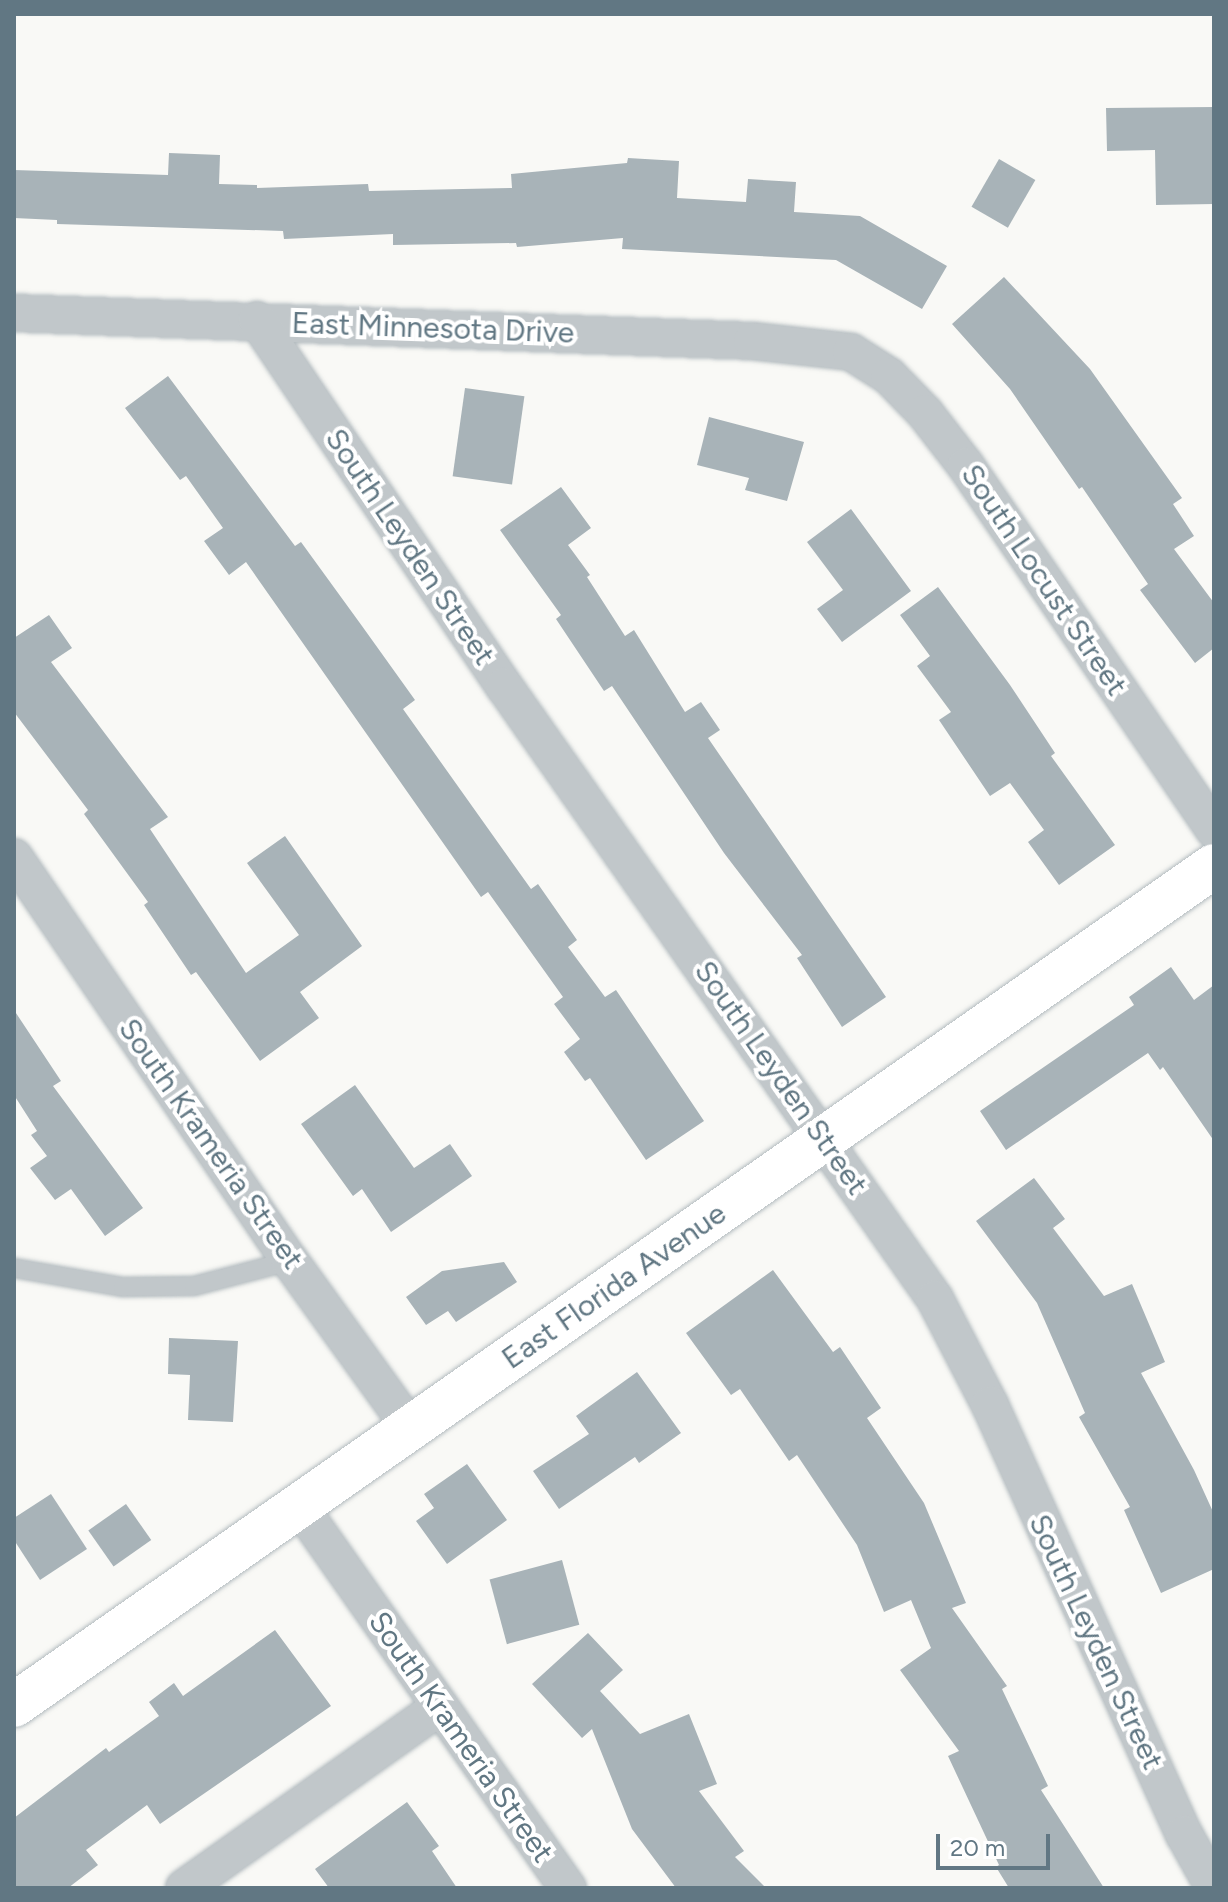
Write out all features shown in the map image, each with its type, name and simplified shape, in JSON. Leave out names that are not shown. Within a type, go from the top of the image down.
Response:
[{"type":"street","name":"East Minnesota Drive","points":[[14,313],[752,341],[851,352]]},
{"type":"street","name":"South Leyden Street","points":[[257,320],[504,686],[935,1299],[962,1347],[1184,1834],[1214,1888]]},
{"type":"street","name":"South Locust Street","points":[[851,352],[889,376],[925,413],[966,466],[1214,829]]},
{"type":"street","name":"South Krameria Street","points":[[14,857],[290,1261],[411,1429]]},
{"type":"street","name":"East Florida Avenue","points":[[14,1705],[1214,866]]},
{"type":"street","name":"South Krameria Street","points":[[300,1507],[568,1888]]},
{"type":"street","points":[[184,1888],[440,1707]]},
{"type":"lane","points":[[14,1268],[123,1287],[194,1286],[290,1261]]},
{"type":"building","points":[[1214,107],[1214,204],[1156,205],[1155,150],[1107,151],[1106,108]]},
{"type":"building","points":[[169,153],[220,155],[219,184],[257,185],[257,188],[368,184],[369,191],[512,188],[511,174],[627,163],[628,158],[679,161],[677,198],[746,202],[748,179],[796,182],[794,212],[860,216],[947,266],[922,309],[836,260],[622,249],[623,238],[517,247],[516,243],[393,245],[393,234],[284,239],[283,231],[57,224],[57,220],[14,218],[14,170],[168,175]]},
{"type":"building","points":[[999,159],[1035,180],[1008,228],[972,207]]},
{"type":"building","points":[[1004,277],[1090,369],[1182,498],[1173,504],[1194,536],[1174,549],[1214,603],[1214,648],[1195,663],[1140,590],[1148,584],[1082,487],[1079,489],[1010,389],[952,324]]},
{"type":"building","points":[[168,376],[295,546],[301,542],[362,626],[415,700],[403,709],[531,889],[538,884],[577,940],[568,947],[605,997],[616,990],[704,1121],[646,1160],[590,1078],[585,1081],[564,1052],[580,1039],[554,1004],[563,997],[488,892],[481,897],[246,562],[229,575],[204,541],[223,528],[186,476],[180,480],[125,408]]},
{"type":"building","points":[[465,388],[524,396],[512,484],[453,476]]},
{"type":"building","points":[[709,417],[804,442],[787,501],[745,490],[749,478],[697,465]]},
{"type":"building","points":[[561,487],[591,528],[568,545],[590,575],[587,577],[625,636],[634,630],[685,712],[701,702],[720,730],[708,738],[886,997],[842,1027],[797,958],[802,955],[724,853],[612,686],[604,691],[556,619],[561,615],[500,530]]},
{"type":"building","points":[[851,509],[911,591],[842,642],[817,609],[843,590],[807,542]]},
{"type":"building","points":[[938,587],[1010,685],[1055,753],[1051,756],[1115,845],[1059,885],[1028,842],[1044,830],[1010,783],[990,796],[939,720],[951,712],[917,666],[930,656],[900,615]]},
{"type":"building","points":[[49,615],[72,648],[51,662],[168,817],[150,829],[246,973],[299,935],[247,863],[285,836],[362,946],[300,992],[319,1018],[260,1061],[196,972],[191,975],[144,905],[148,902],[84,814],[88,810],[14,712],[14,638]]},
{"type":"building","points":[[1171,967],[1194,1000],[1214,985],[1214,1141],[1163,1067],[1160,1070],[1148,1053],[1006,1150],[980,1111],[1134,1005],[1129,997]]},
{"type":"building","points":[[14,1010],[61,1081],[53,1086],[143,1208],[105,1236],[71,1189],[55,1200],[30,1168],[47,1156],[31,1135],[37,1131],[14,1095]]},
{"type":"building","points":[[355,1085],[414,1168],[450,1144],[472,1176],[391,1232],[362,1189],[353,1196],[301,1124]]},
{"type":"building","points":[[1034,1178],[1065,1219],[1053,1228],[1104,1296],[1132,1284],[1165,1362],[1141,1373],[1194,1470],[1214,1514],[1214,1569],[1161,1593],[1124,1510],[1130,1507],[1079,1417],[1085,1413],[1037,1303],[976,1221]]},
{"type":"building","points":[[504,1262],[517,1282],[456,1322],[448,1311],[426,1325],[406,1297],[442,1271]]},
{"type":"building","points":[[773,1270],[833,1352],[840,1347],[881,1408],[867,1418],[924,1503],[966,1603],[952,1608],[1007,1686],[1002,1689],[1048,1786],[1041,1790],[1104,1888],[1009,1888],[996,1867],[999,1865],[948,1756],[959,1751],[900,1670],[931,1648],[911,1600],[884,1612],[857,1545],[797,1455],[789,1461],[740,1389],[731,1395],[686,1333]]},
{"type":"building","points":[[169,1338],[238,1341],[233,1422],[188,1420],[190,1375],[168,1374]]},
{"type":"building","points":[[637,1372],[681,1433],[639,1463],[635,1457],[559,1509],[533,1471],[589,1434],[576,1416]]},
{"type":"building","points":[[467,1464],[507,1520],[447,1564],[416,1521],[434,1508],[424,1494]]},
{"type":"building","points":[[51,1494],[87,1549],[40,1580],[14,1540],[14,1518]]},
{"type":"building","points":[[126,1504],[151,1540],[114,1566],[88,1530]]},
{"type":"building","points":[[562,1560],[579,1625],[507,1644],[490,1579]]},
{"type":"building","points":[[275,1630],[331,1706],[160,1824],[147,1805],[86,1850],[98,1865],[68,1888],[14,1888],[14,1818],[106,1748],[109,1752],[159,1716],[149,1702],[174,1683],[183,1696]]},
{"type":"building","points":[[588,1633],[623,1670],[600,1691],[640,1734],[689,1714],[717,1784],[699,1791],[744,1851],[735,1857],[766,1888],[676,1888],[632,1829],[592,1729],[582,1738],[532,1684]]},
{"type":"building","points":[[407,1802],[439,1846],[432,1851],[457,1888],[329,1888],[315,1869]]}]
